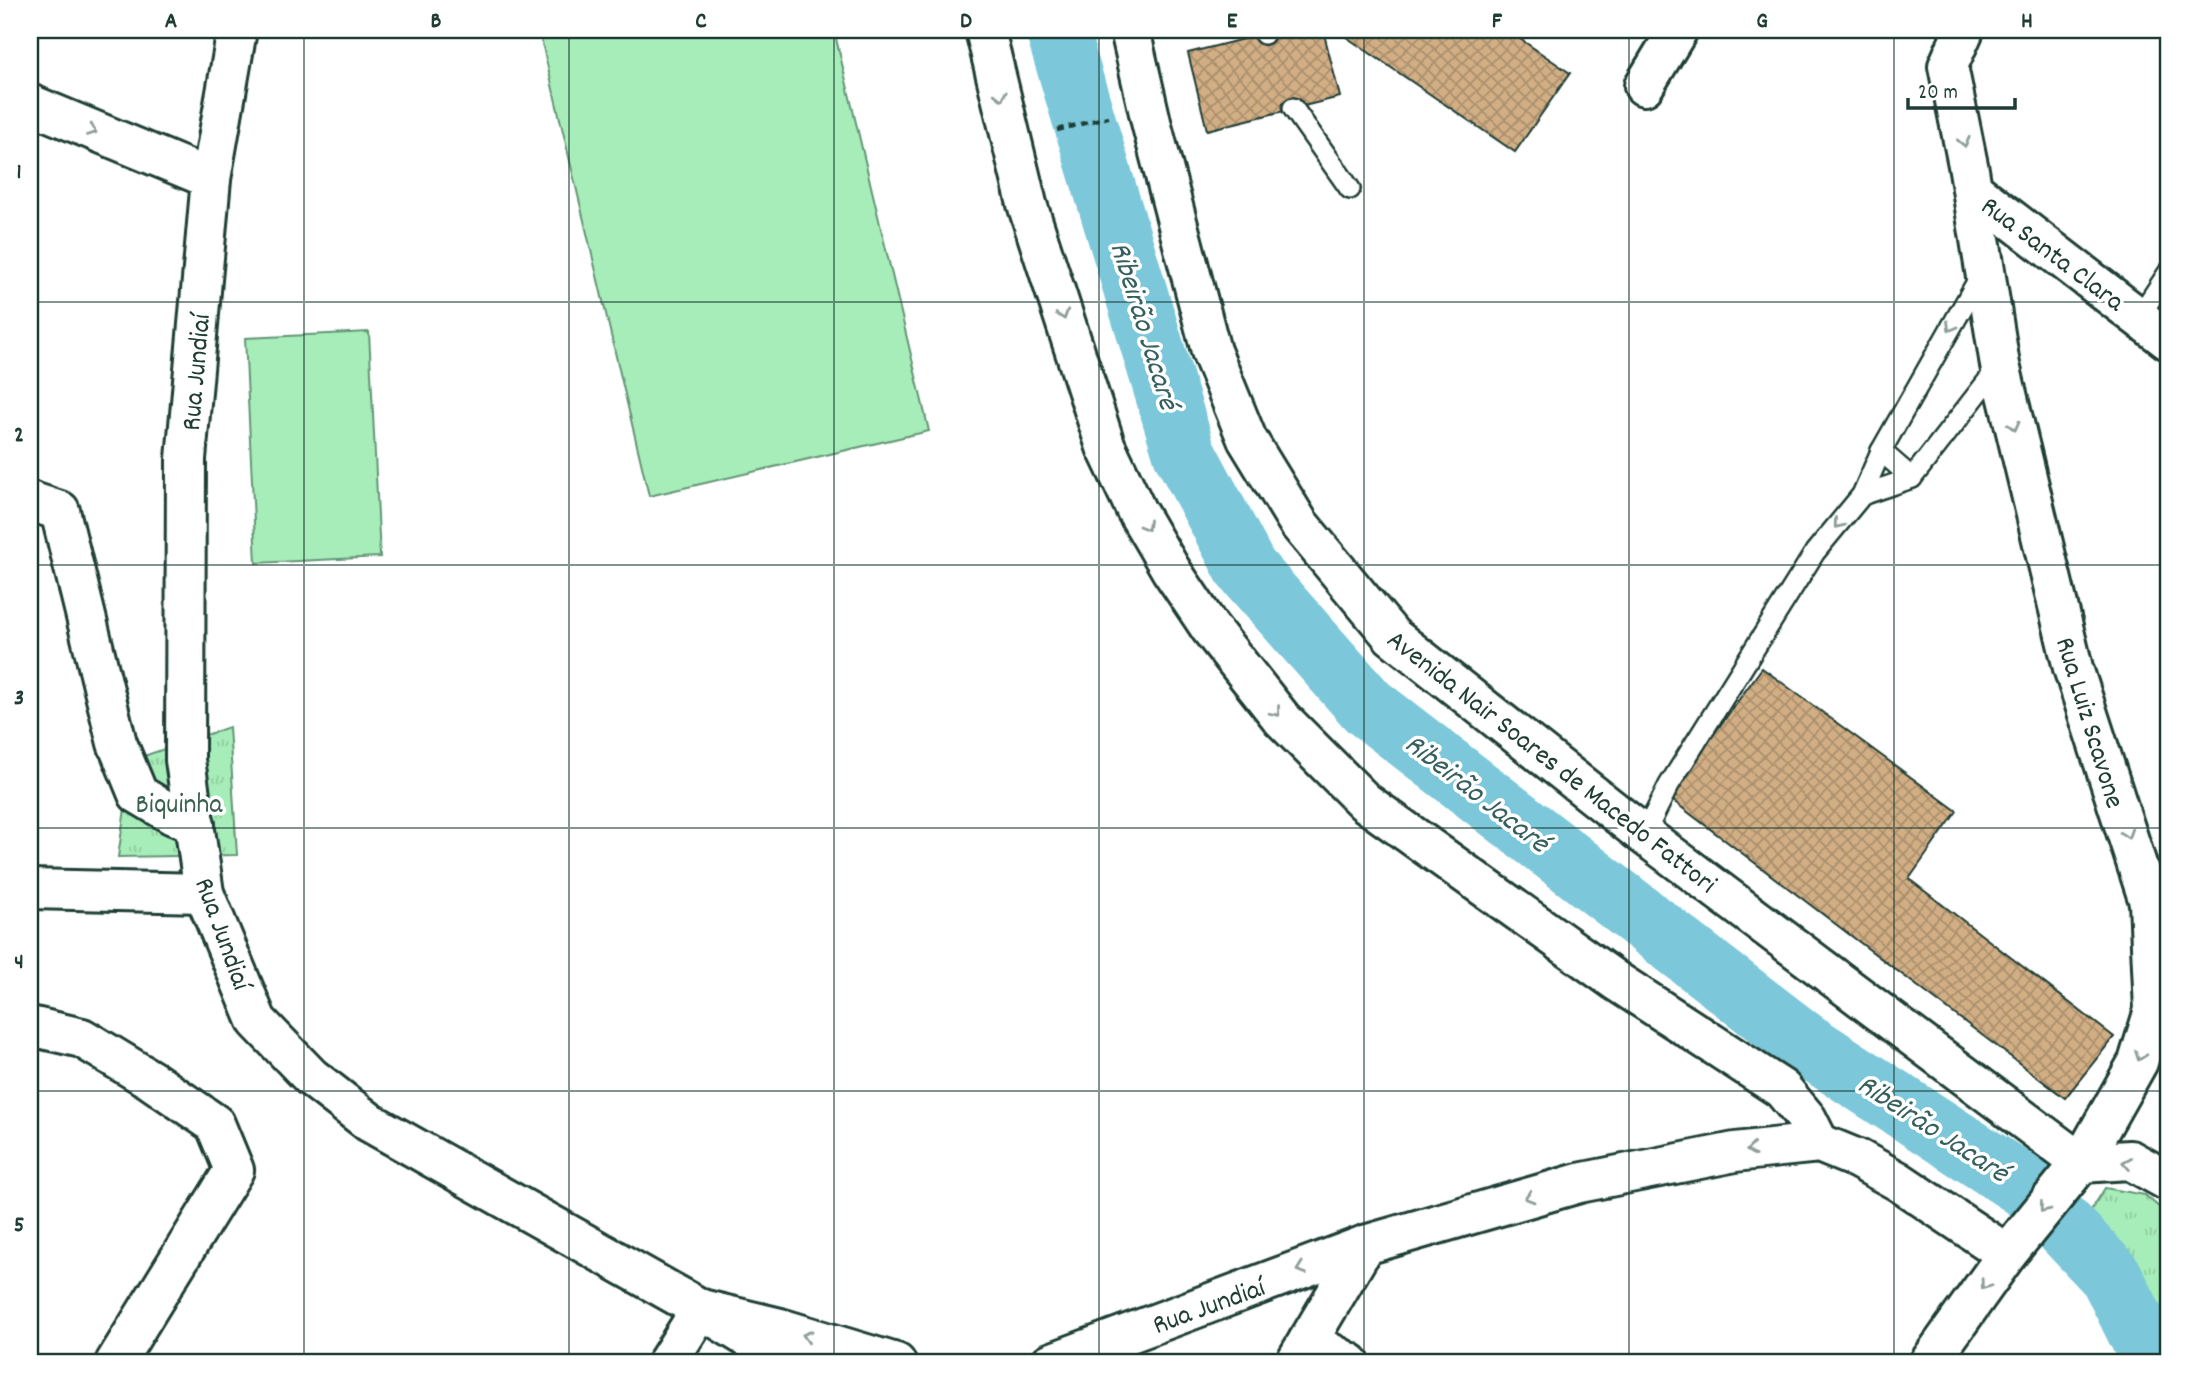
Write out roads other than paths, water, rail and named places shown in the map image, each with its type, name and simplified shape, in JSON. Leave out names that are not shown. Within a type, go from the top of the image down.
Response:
[{"type":"main road","name":"Rua Jundiaí","points":[[237,30],[211,179],[186,459],[185,760],[204,893],[257,1021],[311,1077],[369,1122],[701,1309],[780,1328],[896,1363]]},
{"type":"main road","points":[[985,30],[1027,204],[1106,447],[1136,510],[1171,570],[1210,628],[1282,719],[1365,802],[1616,981],[1782,1089],[1807,1119],[1819,1143],[1858,1159],[2013,1246]]},
{"type":"main road","name":"Avenida Nair Soares de Macedo Fattori","points":[[1130,30],[1152,126],[1211,351],[1247,439],[1299,524],[1392,636],[2075,1170]]},
{"type":"main road","points":[[1644,86],[1678,30]]},
{"type":"main road","name":"Rua Luiz Scavone","points":[[1945,1353],[2013,1246],[2075,1170],[2138,1062],[2154,1010],[2159,914],[2073,668],[2000,365],[1973,190],[1945,48],[1964,30]]},
{"type":"main road","points":[[30,104],[211,179]]},
{"type":"main road","name":"Rua Santa Clara","points":[[1973,190],[2154,329]]},
{"type":"main road","points":[[30,501],[60,511],[117,743],[138,794],[173,815],[195,824]]},
{"type":"main road","points":[[30,889],[204,893]]},
{"type":"main road","points":[[30,1026],[82,1038],[151,1080],[215,1124],[234,1171],[115,1363]]},
{"type":"main road","name":"Rua Jundiaí","points":[[1050,1363],[1365,1245],[1579,1183],[1735,1152],[1819,1143]]},
{"type":"main road","points":[[2075,1170],[2130,1160],[2168,1181]]},
{"type":"main road","points":[[1350,1363],[1301,1352],[1365,1245]]},
{"type":"main road","points":[[667,1363],[701,1309],[789,1363]]},
{"type":"lane","points":[[1293,108],[1350,190]]},
{"type":"lane","points":[[1644,835],[1669,785],[1815,552],[1862,495],[1881,451],[1985,268]]},
{"type":"lane","points":[[2154,329],[2168,272]]},
{"type":"lane","points":[[1862,495],[1912,478],[2000,365]]},
{"type":"lane","points":[[1881,451],[1912,478]]},
{"type":"waterway","name":"Ribeirão Jacaré","points":[[1057,30],[1184,452],[1246,569],[1368,707],[1804,1043],[2029,1189],[2111,1276],[2154,1363]]},
{"type":"park label","name":"Biquinha","points":[[179,802]]}]
